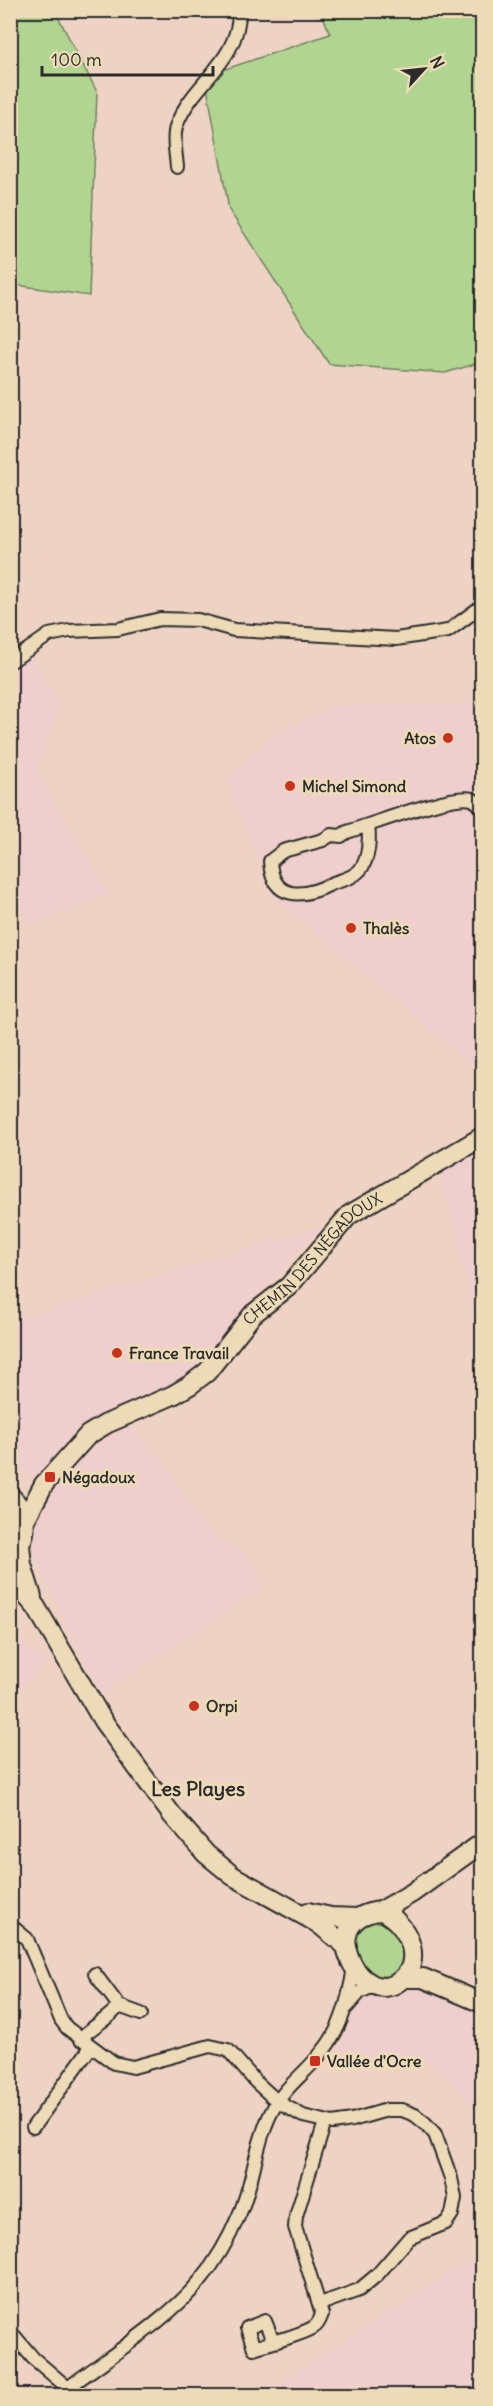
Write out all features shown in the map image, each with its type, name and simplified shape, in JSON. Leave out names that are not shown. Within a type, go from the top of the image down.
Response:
[{"type":"main road","name":"CHEMIN DES NÉGADOUX","points":[[15,1550],[24,1536],[25,1520],[44,1484],[88,1436],[105,1424],[173,1395],[190,1385],[207,1372],[253,1314],[289,1286],[349,1215],[483,1137]]},
{"type":"main road","name":"CHEMIN DES NÉGADOUX","points":[[11,1497],[30,1493],[44,1484]]},
{"type":"main road","points":[[11,1497],[21,1507],[25,1520]]},
{"type":"main road","points":[[15,1550],[36,1607]]},
{"type":"main road","points":[[10,1577],[36,1607],[103,1721],[172,1815],[206,1854],[254,1889],[293,1908],[321,1926],[347,1947]]},
{"type":"main road","points":[[293,1908],[331,1917],[357,1918],[381,1911],[412,1893],[483,1843]]},
{"type":"main road","points":[[402,1926],[405,1905],[412,1893]]},
{"type":"main road","points":[[357,1918],[348,1931],[347,1947],[354,1968],[360,1976],[376,1985],[391,1985],[403,1978],[412,1963],[412,1952],[402,1926],[396,1919],[381,1911]]},
{"type":"main road","points":[[412,1952],[435,1971],[483,1994]]},
{"type":"main road","points":[[403,1978],[423,1978],[483,2003]]},
{"type":"street","points":[[177,167],[176,126],[193,98],[232,47],[239,10]]},
{"type":"street","points":[[10,663],[49,635],[69,631],[118,629],[160,619],[198,620],[234,630],[396,639],[448,631],[483,606]]},
{"type":"street","points":[[368,825],[369,844],[361,869],[339,883],[300,894],[282,890],[275,883],[270,861],[277,854],[331,835],[341,836],[368,825],[462,798],[474,800],[482,807]]},
{"type":"street","points":[[10,1925],[27,1939],[61,2020],[67,2028],[114,2063],[133,2067],[210,2046],[228,2050],[256,2082],[278,2102],[303,2116],[325,2122],[352,2120],[387,2110],[402,2110],[415,2115],[435,2134],[451,2178],[455,2198],[452,2214],[446,2223],[409,2238],[377,2275],[359,2290],[320,2304]]},
{"type":"street","points":[[10,2331],[33,2358],[71,2392],[199,2283],[216,2259],[240,2214],[263,2134],[278,2102],[288,2087],[323,2052],[335,2032],[344,2010],[354,1968]]},
{"type":"street","points":[[95,1974],[119,2006],[141,2014]]},
{"type":"street","points":[[344,2010],[360,1992],[376,1985]]},
{"type":"street","points":[[80,2039],[93,2025],[113,2013],[119,2006]]},
{"type":"street","points":[[33,2127],[91,2048]]},
{"type":"street","points":[[273,2342],[314,2327],[320,2322],[320,2304],[295,2227],[296,2216],[325,2122]]},
{"type":"shaded area","points":[[29,657],[59,706],[35,771],[107,892],[32,926],[10,883],[11,670]]},
{"type":"shaded area","points":[[336,705],[482,705],[482,1073],[274,897],[226,781],[270,737]]},
{"type":"shaded area","points":[[482,1126],[482,1361],[456,1231],[436,1156]]},
{"type":"shaded area","points":[[322,1226],[234,1321],[193,1375],[104,1414],[37,1477],[11,1471],[11,1322]]},
{"type":"shaded area","points":[[128,1425],[160,1458],[206,1532],[244,1552],[262,1587],[101,1694],[32,1553],[39,1508],[84,1452]]},
{"type":"shaded area","points":[[10,1633],[47,1662],[11,1695],[10,1695]]},
{"type":"shaded area","points":[[419,1988],[482,2012],[482,2117],[479,2108],[428,2062],[363,2070],[335,2057],[356,2008],[373,1993]]},
{"type":"shaded area","points":[[482,2252],[482,2395],[263,2395],[300,2371]]},
{"type":"green space","points":[[10,11],[55,11],[97,92],[89,296],[11,284]]},
{"type":"green space","points":[[321,11],[482,11],[482,362],[445,373],[329,364],[229,210],[205,76],[330,34]]},
{"type":"green space","points":[[381,1911],[412,1952],[391,1985],[354,1968],[357,1918]]},
{"type":"place","name":"Atos","points":[[448,738]]},
{"type":"place","name":"Michel Simond","points":[[290,786]]},
{"type":"place","name":"Thalès","points":[[351,928]]},
{"type":"place","name":"France Travail","points":[[117,1353]]},
{"type":"place","name":"Négadoux","points":[[50,1477]]},
{"type":"place","name":"Orpi","points":[[194,1706]]},
{"type":"place","name":"Vallée d'Ocre","points":[[315,2061]]},
{"type":"district","name":"Les Playes","points":[[198,1788]]}]
